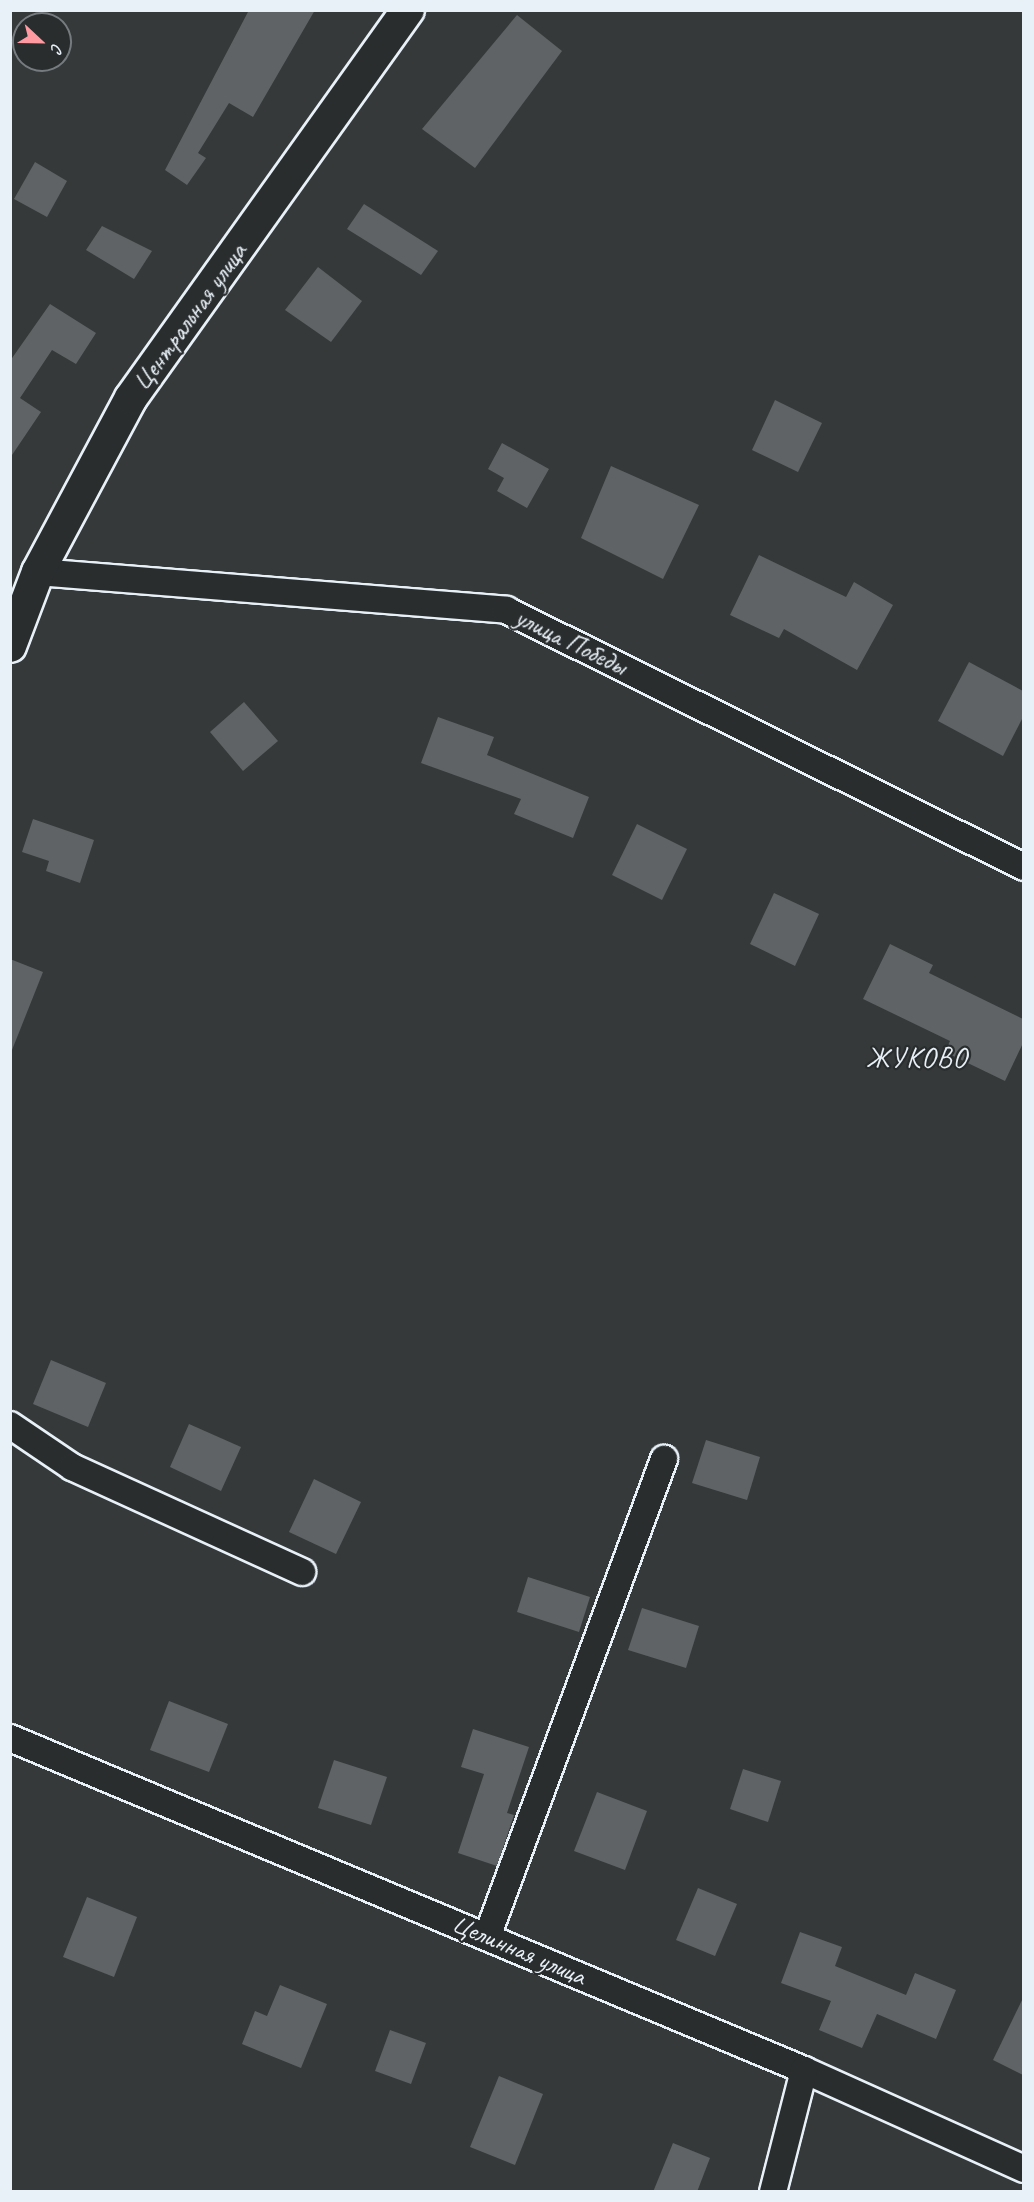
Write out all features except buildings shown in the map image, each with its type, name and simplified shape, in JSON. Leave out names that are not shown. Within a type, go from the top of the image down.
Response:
[{"type":"street","name":"Центральная улица","points":[[10,646],[38,572],[131,398],[408,10]]},
{"type":"street","name":"улица Победы","points":[[38,572],[506,610],[1023,867]]},
{"type":"street","points":[[10,1425],[72,1467],[302,1572]]},
{"type":"street","points":[[487,1938],[664,1459]]},
{"type":"street","name":"Целинная улица","points":[[10,1738],[804,2070],[1023,2169]]},
{"type":"street","points":[[773,2192],[804,2070]]},
{"type":"district","name":"ЖУКОВО","points":[[917,1058]]}]
